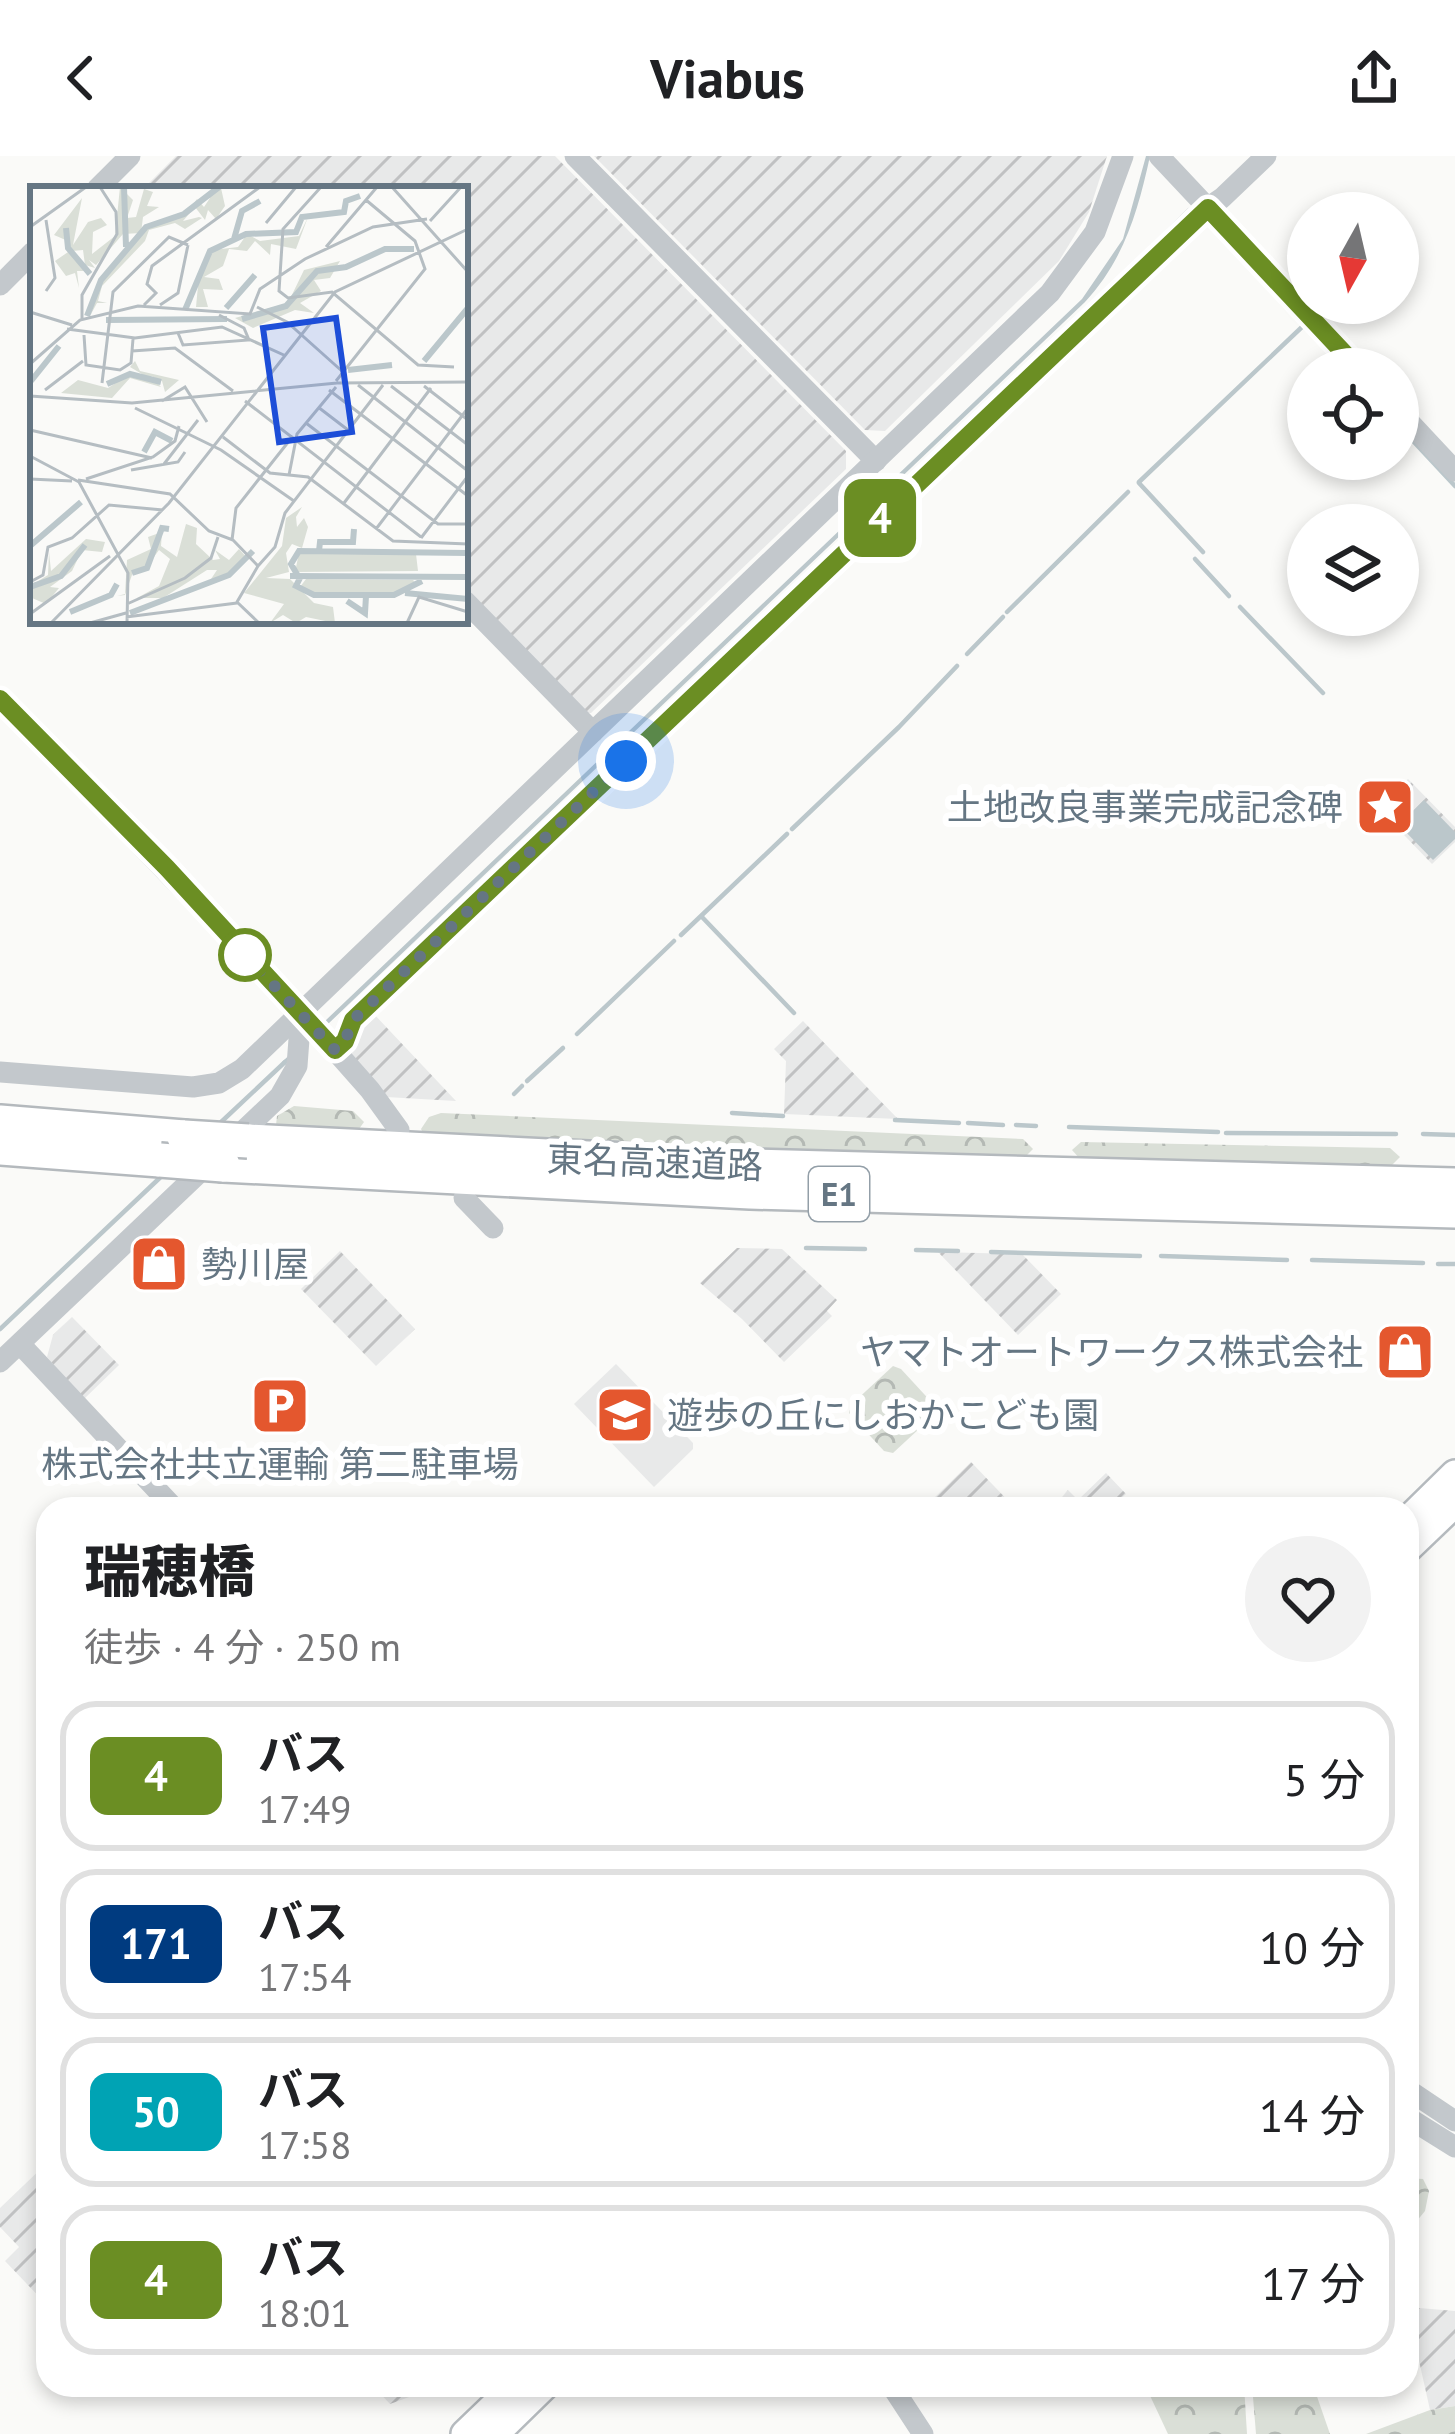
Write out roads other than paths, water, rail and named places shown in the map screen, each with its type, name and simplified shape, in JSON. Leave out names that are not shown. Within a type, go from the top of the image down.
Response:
[{"type":"highway","name":"東名高速道路","points":[[0,1122],[172,1148],[750,1192],[1455,1211]]},
{"type":"highway","name":"東名高速道路","points":[[0,1148],[172,1148]]},
{"type":"highway","name":"東名高速道路","points":[[235,1153],[1455,1185]]},
{"type":"main road","points":[[1419,1509],[1455,1474]]},
{"type":"main road","points":[[1419,1538],[1455,1503]]},
{"type":"main road","points":[[465,2434],[504,2397]]},
{"type":"main road","points":[[495,2434],[533,2397]]},
{"type":"street","points":[[100,186],[130,156]]},
{"type":"street","points":[[575,156],[876,461]]},
{"type":"street","points":[[0,1363],[280,1096],[314,1031],[593,732],[1061,282],[1102,218],[1123,156]]},
{"type":"street","points":[[1160,156],[1339,348]]},
{"type":"street","points":[[0,1072],[206,1086],[314,1031],[345,1041],[353,1020],[1265,156]]},
{"type":"street","points":[[0,285],[30,255]]},
{"type":"street","points":[[1419,432],[1455,471]]},
{"type":"street","points":[[468,605],[593,732]]},
{"type":"street","points":[[0,699],[314,1031],[399,1130]]},
{"type":"street","points":[[464,1198],[493,1228]]},
{"type":"street","points":[[20,1345],[164,1497]]},
{"type":"street","points":[[1419,2097],[1455,2121]]},
{"type":"street","points":[[1419,2124],[1455,2147]]},
{"type":"street","points":[[899,2397],[923,2434]]},
{"type":"waterway","points":[[1240,257],[1287,308]]},
{"type":"waterway","points":[[1139,482],[1303,326]]},
{"type":"waterway","points":[[1419,447],[1455,486]]},
{"type":"waterway","points":[[1139,483],[1203,552]]},
{"type":"waterway","points":[[1007,612],[1128,492]]},
{"type":"waterway","points":[[1195,559],[1229,596]]},
{"type":"waterway","points":[[1240,607],[1323,693]]},
{"type":"waterway","points":[[967,654],[1003,617]]},
{"type":"waterway","points":[[792,829],[957,666]]},
{"type":"waterway","points":[[681,935],[787,834]]},
{"type":"waterway","points":[[702,917],[794,1013]]},
{"type":"waterway","points":[[577,1034],[674,941]]},
{"type":"waterway","points":[[527,1081],[563,1048]]},
{"type":"waterway","points":[[219,1124],[285,1062]]},
{"type":"waterway","points":[[514,1094],[522,1086]]},
{"type":"waterway","points":[[732,1113],[783,1116]]},
{"type":"waterway","points":[[895,1120],[959,1123]]},
{"type":"waterway","points":[[968,1123],[1003,1125]]},
{"type":"waterway","points":[[1016,1125],[1036,1126]]},
{"type":"waterway","points":[[1069,1127],[1218,1132]]},
{"type":"waterway","points":[[1226,1133],[1396,1134]]},
{"type":"waterway","points":[[1423,1134],[1455,1135]]},
{"type":"waterway","points":[[0,1329],[166,1172]]},
{"type":"waterway","points":[[806,1248],[865,1249]]},
{"type":"waterway","points":[[916,1250],[958,1251]]},
{"type":"waterway","points":[[991,1252],[1140,1256]]},
{"type":"waterway","points":[[1161,1256],[1287,1260]]},
{"type":"waterway","points":[[1312,1260],[1423,1263]]},
{"type":"waterway","points":[[1438,1264],[1455,1264]]},
{"type":"place","name":"土地改良事業完成記念碑","points":[[1385,807]]},
{"type":"place","name":"勢川屋","points":[[159,1264]]},
{"type":"place","name":"ヤマトオートワークス株式会社","points":[[1405,1352]]},
{"type":"place","name":"株式会社共立運輸 第二駐車場","points":[[280,1406]]},
{"type":"place","name":"遊歩の丘にしおかこども園","points":[[625,1415]]}]
